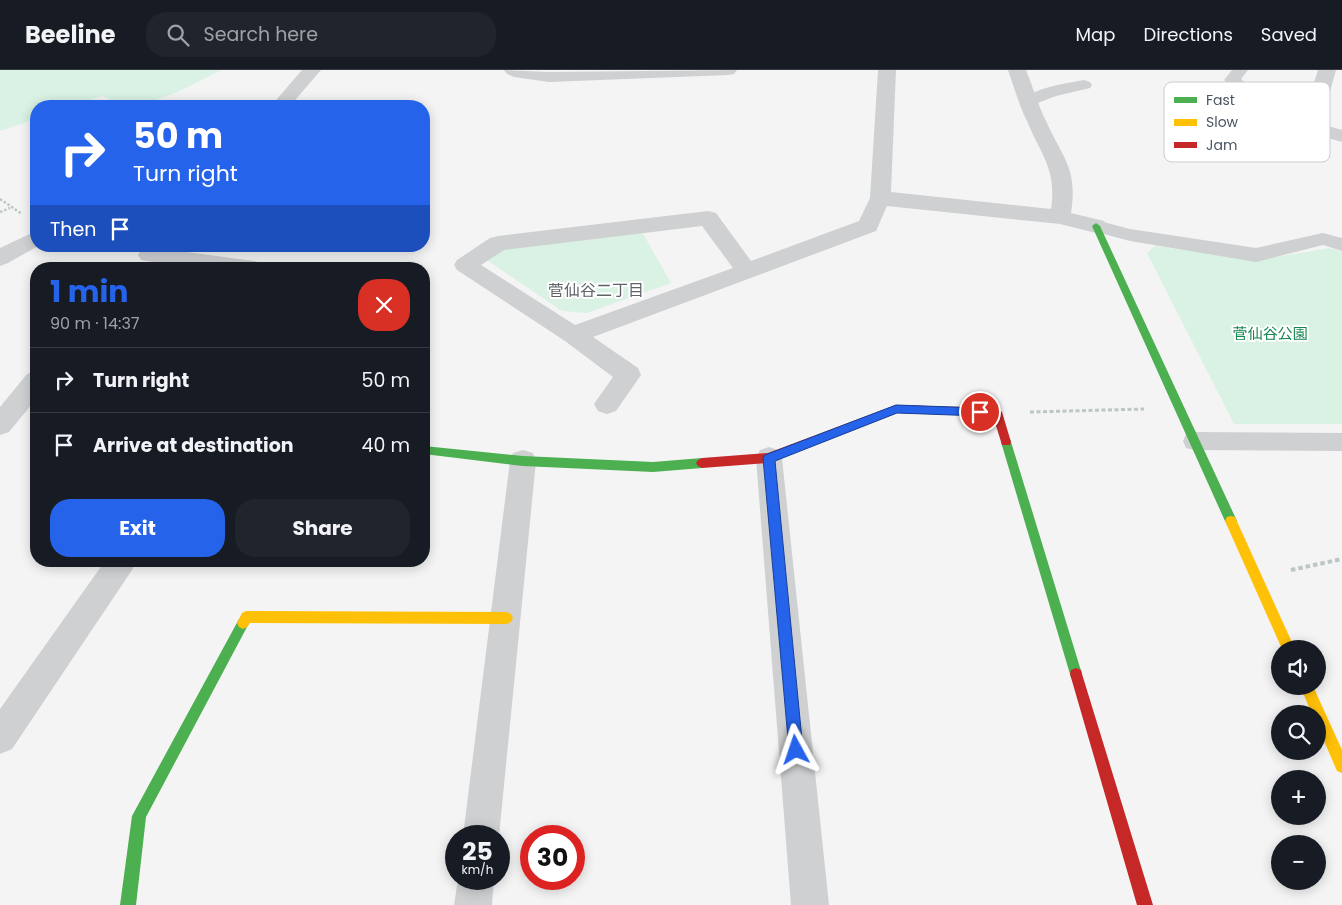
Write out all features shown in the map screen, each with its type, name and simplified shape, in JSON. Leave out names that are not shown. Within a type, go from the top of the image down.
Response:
[{"type":"street","points":[[285,100],[312,70]]},
{"type":"street","points":[[513,70],[520,73],[549,77],[728,70]]},
{"type":"street","points":[[573,334],[868,226],[880,198],[887,70]]},
{"type":"street","points":[[1017,70],[1036,121],[1061,171],[1064,191],[1060,217]]},
{"type":"street","points":[[1323,82],[1327,70]]},
{"type":"street","points":[[880,198],[1060,217],[1096,226],[1285,640]]},
{"type":"street","points":[[607,404],[630,375],[573,334],[466,265],[498,243],[708,218],[747,271]]},
{"type":"street","points":[[0,258],[30,241]]},
{"type":"street","points":[[148,257],[192,262]]},
{"type":"street","points":[[0,424],[24,395]]},
{"type":"street","points":[[430,451],[524,460],[653,467],[769,458],[896,409],[997,412],[1146,905]]},
{"type":"street","points":[[769,458],[810,905]]},
{"type":"street","points":[[482,825],[524,460]]},
{"type":"street","points":[[0,737],[118,567]]},
{"type":"street","points":[[128,905],[139,816],[246,617],[506,618]]},
{"type":"street","points":[[1310,695],[1342,766]]},
{"type":"street","points":[[473,905],[475,890]]},
{"type":"lane","points":[[1234,82],[1232,80],[1240,70]]},
{"type":"lane","points":[[1030,101],[1051,92],[1084,85]]},
{"type":"lane","points":[[1096,226],[1130,235],[1256,254],[1323,239],[1342,245]]},
{"type":"lane","points":[[1194,441],[1342,442]]},
{"type":"path","points":[[0,199],[10,208],[28,217]]},
{"type":"path","points":[[0,212],[10,208]]},
{"type":"path","points":[[997,412],[1146,409]]},
{"type":"path","points":[[1292,570],[1342,559]]},
{"type":"green space","points":[[0,70],[221,70],[172,94],[154,100],[111,100],[102,96],[90,100],[30,100],[30,121],[0,131]]},
{"type":"green space","points":[[642,232],[671,283],[587,313],[562,311],[487,260],[504,247]]},
{"type":"green space","name":"菅仙谷公園","points":[[1155,246],[1259,260],[1330,248],[1342,252],[1342,424],[1234,424],[1147,253]]},
{"type":"traffic: fast","points":[[1096,226],[1231,521]]},
{"type":"traffic: fast","points":[[1006,442],[1076,674]]},
{"type":"traffic: fast","points":[[430,451],[523,461],[653,467],[702,463]]},
{"type":"traffic: fast","points":[[128,905],[139,816],[243,623]]},
{"type":"traffic: slow","points":[[1231,521],[1285,640]]},
{"type":"traffic: slow","points":[[243,623],[246,617],[507,618]]},
{"type":"traffic: slow","points":[[1310,695],[1342,766]]},
{"type":"traffic: jam","points":[[702,463],[769,458],[896,409],[997,412],[1006,442]]},
{"type":"traffic: jam","points":[[1076,674],[1145,905]]},
{"type":"district","name":"菅仙谷二丁目","points":[[596,290]]},
{"type":"route","points":[[796,750],[769,458],[896,409],[980,412]]}]
